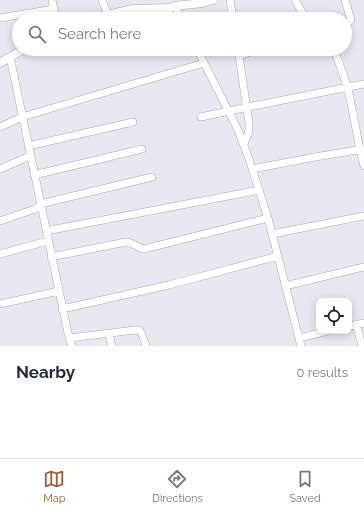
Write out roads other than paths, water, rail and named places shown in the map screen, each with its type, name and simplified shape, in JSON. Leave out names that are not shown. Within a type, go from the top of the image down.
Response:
[{"type":"main road","points":[[120,12],[133,9],[170,8],[174,3],[202,3],[213,0]]},
{"type":"main road","points":[[0,63],[10,57]]},
{"type":"street","points":[[52,0],[55,12]]},
{"type":"street","points":[[102,0],[107,12]]},
{"type":"street","points":[[230,0],[232,12]]},
{"type":"street","points":[[295,0],[302,12]]},
{"type":"street","points":[[345,0],[349,12]]},
{"type":"street","points":[[36,12],[54,9]]},
{"type":"street","points":[[0,18],[12,16]]},
{"type":"street","points":[[200,56],[244,144],[268,218],[301,346]]},
{"type":"street","points":[[239,56],[248,107],[249,123],[249,131],[244,144]]},
{"type":"street","points":[[337,56],[348,88],[362,150],[364,166]]},
{"type":"street","points":[[10,57],[62,309],[72,346]]},
{"type":"street","points":[[0,127],[22,117],[204,63]]},
{"type":"street","points":[[201,118],[364,84]]},
{"type":"street","points":[[28,146],[133,122]]},
{"type":"street","points":[[34,175],[142,149]]},
{"type":"street","points":[[252,169],[362,150]]},
{"type":"street","points":[[0,169],[30,156]]},
{"type":"street","points":[[0,221],[41,206],[152,177]]},
{"type":"street","points":[[46,231],[259,190]]},
{"type":"street","points":[[272,234],[364,216]]},
{"type":"street","points":[[51,257],[126,242],[144,249],[268,218]]},
{"type":"street","points":[[0,254],[48,241]]},
{"type":"street","points":[[62,309],[169,285],[278,256]]},
{"type":"street","points":[[285,286],[364,267]]},
{"type":"street","points":[[0,304],[59,291]]},
{"type":"street","points":[[362,346],[353,325],[364,323]]},
{"type":"street","points":[[69,338],[139,330],[146,346]]},
{"type":"street","points":[[109,334],[112,346]]},
{"type":"street","points":[[299,338],[316,334]]}]
